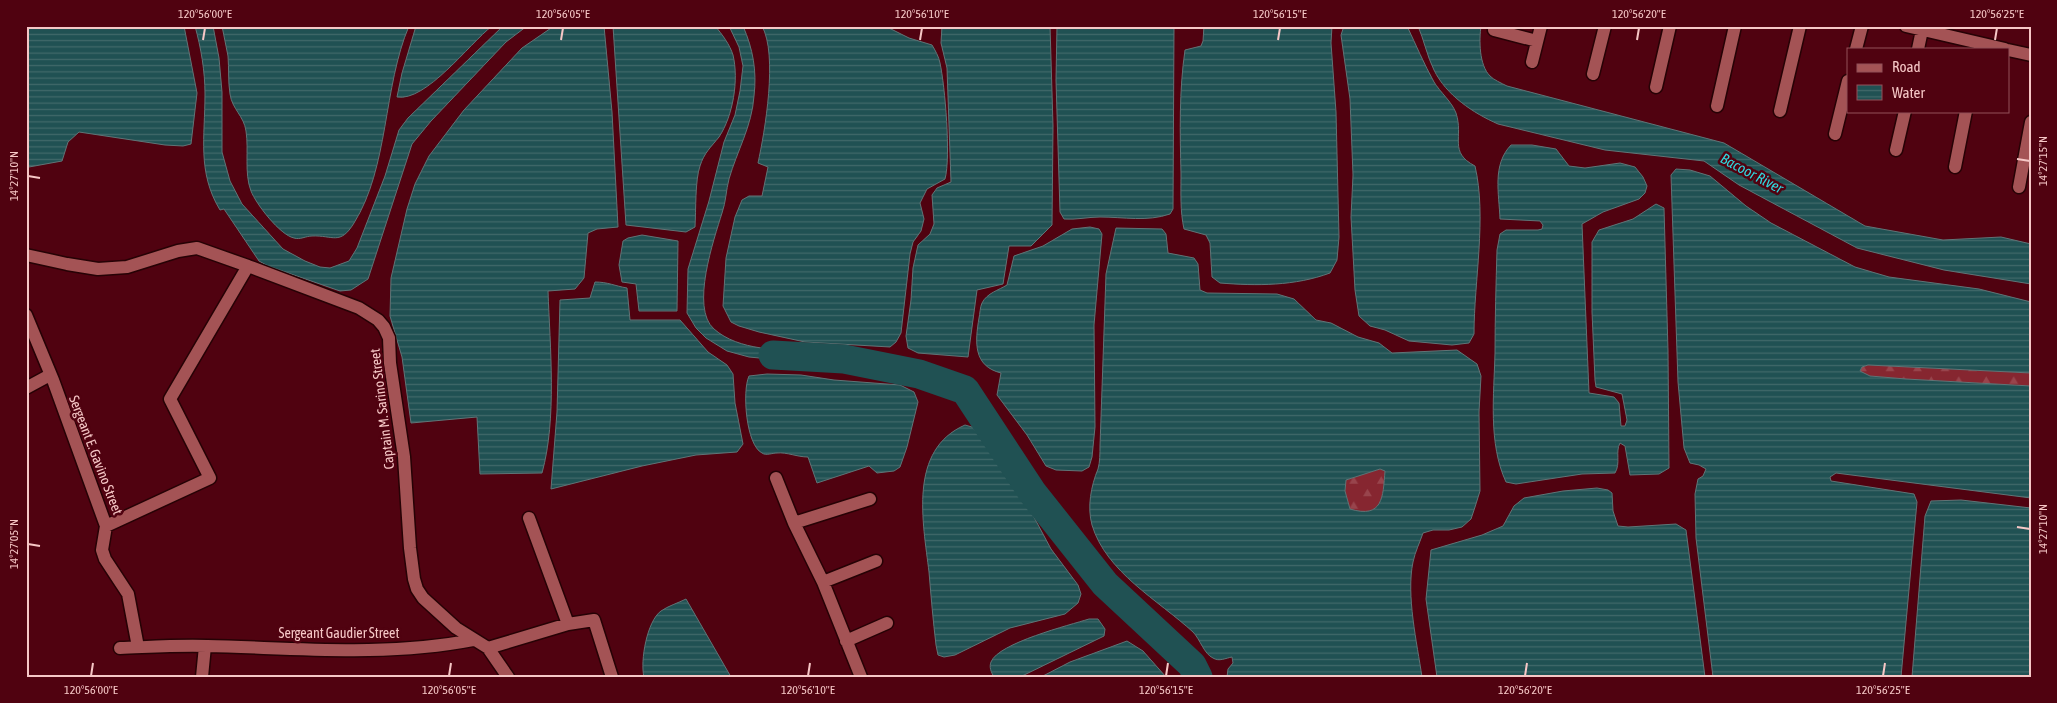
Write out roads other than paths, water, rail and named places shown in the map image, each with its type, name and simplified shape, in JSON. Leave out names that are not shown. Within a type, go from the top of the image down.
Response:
[{"type":"street","points":[[1532,62],[1541,26]]},
{"type":"street","points":[[1593,74],[1605,26]]},
{"type":"street","points":[[1656,88],[1670,26]]},
{"type":"street","points":[[1716,106],[1735,26]]},
{"type":"street","points":[[1780,111],[1800,26]]},
{"type":"street","points":[[1856,48],[1862,26]]},
{"type":"street","points":[[1906,26],[1979,46],[1996,48]]},
{"type":"street","points":[[1494,30],[1537,41]]},
{"type":"street","points":[[1918,48],[1922,30]]},
{"type":"street","points":[[2010,50],[2031,55]]},
{"type":"street","points":[[1835,134],[1847,85]]},
{"type":"street","points":[[1896,150],[1905,112]]},
{"type":"street","points":[[1955,168],[1966,112]]},
{"type":"street","points":[[2019,187],[2031,122]]},
{"type":"street","name":"Captain M. Sarino Street","points":[[26,255],[98,269],[127,267],[178,250],[197,248],[359,308],[378,320],[389,338],[390,363],[404,457],[414,579],[422,598],[456,628],[488,648],[508,677]]},
{"type":"street","name":"Sergeant E. Gavino Street","points":[[26,315],[50,374],[106,526],[210,478],[170,399],[248,266]]},
{"type":"street","points":[[26,388],[50,374]]},
{"type":"street","points":[[776,478],[794,523],[823,582],[861,677]]},
{"type":"street","points":[[794,523],[870,499]]},
{"type":"street","points":[[529,518],[568,624]]},
{"type":"street","points":[[106,526],[102,550],[105,559],[128,594],[138,648]]},
{"type":"street","points":[[823,582],[876,561]]},
{"type":"street","points":[[488,648],[568,624],[594,620],[612,677]]},
{"type":"street","points":[[846,641],[887,624]]},
{"type":"street","name":"Sergeant Gaudier Street","points":[[120,648],[205,646],[356,651],[441,646],[473,640]]},
{"type":"street","points":[[202,677],[205,646]]},
{"type":"water","points":[[26,26],[184,26],[197,93],[191,144],[183,146],[165,145],[79,132],[68,142],[62,161],[29,167],[26,165]]},
{"type":"water","points":[[195,26],[213,26],[219,58],[222,92],[222,152],[230,181],[242,204],[283,249],[305,261],[320,267],[330,268],[349,261],[357,248],[385,176],[399,130],[408,118],[503,26],[527,26],[506,42],[431,121],[412,144],[368,279],[351,290],[340,291],[268,266],[259,261],[224,209],[220,210],[208,182],[205,168],[204,77],[201,51]]},
{"type":"water","points":[[222,26],[409,26],[394,75],[374,177],[354,223],[344,235],[336,238],[312,236],[298,239],[288,236],[269,218],[254,197],[248,177],[245,126],[233,104],[230,94],[228,56]]},
{"type":"water","points":[[416,26],[492,26],[447,70],[421,91],[408,96],[397,97]]},
{"type":"water","points":[[554,26],[604,26],[612,112],[618,227],[597,229],[588,233],[584,278],[575,289],[548,291],[551,406],[550,430],[542,473],[480,474],[477,417],[411,423],[402,357],[390,316],[391,278],[407,209],[415,184],[429,156],[464,110],[522,48]]},
{"type":"water","points":[[613,26],[715,26],[726,40],[733,55],[735,65],[734,98],[724,128],[706,154],[698,172],[695,227],[686,232],[626,225]]},
{"type":"water","points":[[729,26],[743,26],[753,60],[755,87],[753,107],[729,179],[706,273],[704,306],[707,319],[714,329],[735,342],[760,348],[812,351],[811,363],[749,357],[727,351],[706,338],[696,328],[687,313],[688,269],[709,201],[724,142],[735,115],[740,91],[743,66],[739,47]]},
{"type":"water","points":[[762,26],[885,26],[909,38],[932,45],[938,56],[945,104],[947,169],[945,179],[927,189],[920,203],[924,219],[921,231],[913,242],[910,254],[901,333],[896,342],[890,347],[805,342],[759,332],[731,322],[723,306],[726,258],[735,217],[742,200],[749,196],[762,196],[768,167],[758,163],[767,113],[770,74],[767,39]]},
{"type":"water","points":[[942,26],[1050,26],[1053,126],[1052,225],[1031,246],[1009,246],[1003,284],[977,290],[968,357],[918,353],[908,348],[906,336],[913,268],[918,245],[930,234],[934,224],[932,195],[937,188],[951,182],[947,68],[941,43]]},
{"type":"water","points":[[1057,26],[1174,26],[1173,209],[1170,214],[1153,218],[1100,217],[1064,219],[1060,212],[1056,80]]},
{"type":"water","points":[[1204,26],[1332,26],[1331,43],[1336,112],[1339,237],[1337,260],[1330,273],[1290,283],[1248,285],[1220,283],[1212,277],[1210,243],[1206,235],[1184,229],[1181,202],[1180,128],[1183,65],[1185,50],[1201,46]]},
{"type":"water","points":[[1344,26],[1407,26],[1434,82],[1456,113],[1459,129],[1459,149],[1467,161],[1475,166],[1480,206],[1474,334],[1469,343],[1452,345],[1409,341],[1385,330],[1370,326],[1359,316],[1355,290],[1351,217],[1353,175],[1350,99],[1341,35]]},
{"type":"water","name":"Bacoor River","points":[[1418,26],[1481,26],[1480,45],[1484,66],[1490,76],[1500,83],[1724,143],[1865,226],[1943,240],[2001,237],[2031,244],[2031,284],[1944,270],[1857,248],[1739,185],[1704,161],[1605,150],[1498,124],[1470,109],[1453,95],[1439,79]]},
{"type":"water","points":[[1511,145],[1532,145],[1556,149],[1569,166],[1585,168],[1620,163],[1635,167],[1647,186],[1645,193],[1639,199],[1603,212],[1582,224],[1589,393],[1614,397],[1619,403],[1621,426],[1625,426],[1627,420],[1622,394],[1596,387],[1592,312],[1592,242],[1599,230],[1633,219],[1656,204],[1664,208],[1669,468],[1659,474],[1630,475],[1625,446],[1620,443],[1618,465],[1615,473],[1582,474],[1516,484],[1506,482],[1500,467],[1493,419],[1497,250],[1500,234],[1506,230],[1538,230],[1542,229],[1543,225],[1540,221],[1500,219],[1499,170],[1501,161]]},
{"type":"water","points":[[1676,169],[1690,170],[1710,176],[1746,206],[1771,223],[1855,267],[1889,277],[1979,289],[2031,302],[2031,373],[1868,365],[1862,367],[1860,371],[1870,376],[2031,386],[2031,498],[1836,473],[1830,477],[1831,481],[1914,494],[1917,502],[1901,677],[1713,677],[1696,538],[1695,494],[1698,479],[1703,476],[1706,469],[1690,463],[1684,448],[1678,382],[1671,175]]},
{"type":"water","points":[[1090,227],[1099,229],[1102,234],[1094,325],[1095,427],[1092,457],[1089,467],[1082,471],[1056,470],[1046,466],[1027,435],[997,395],[1001,373],[985,365],[978,352],[977,336],[980,308],[990,294],[1007,285],[1014,256],[1043,246],[1072,229]]},
{"type":"water","points":[[1116,228],[1162,229],[1166,234],[1168,253],[1194,258],[1198,264],[1200,290],[1207,293],[1277,294],[1294,299],[1316,320],[1331,323],[1358,337],[1379,343],[1392,353],[1457,350],[1477,364],[1481,376],[1479,412],[1480,491],[1475,507],[1471,519],[1462,527],[1423,533],[1413,562],[1411,604],[1422,677],[1227,677],[1228,669],[1233,663],[1232,657],[1218,660],[1210,656],[1193,632],[1135,584],[1109,557],[1099,542],[1092,525],[1090,511],[1093,482],[1100,458],[1106,274]],"holes":[[[1380,469],[1385,471],[1382,497],[1375,508],[1369,511],[1350,509],[1345,491],[1346,480]]]},
{"type":"water","points":[[642,235],[678,241],[677,311],[639,311],[636,284],[622,282],[619,265],[623,241]]},
{"type":"water","points":[[595,282],[627,288],[630,320],[680,320],[708,352],[727,365],[733,374],[735,403],[743,444],[737,452],[696,455],[642,466],[551,489],[557,412],[560,300],[590,298]]},
{"type":"water","points":[[767,374],[801,375],[834,380],[900,385],[914,392],[918,402],[900,467],[894,471],[877,473],[869,466],[817,483],[808,457],[785,453],[762,453],[752,440],[749,429],[746,393],[749,376]]},
{"type":"water","points":[[965,425],[972,427],[1005,463],[1051,549],[1078,585],[1081,594],[1078,603],[1065,614],[1010,628],[955,655],[944,657],[938,655],[936,645],[924,531],[923,489],[927,469],[934,451],[947,436]]},
{"type":"water","points":[[1597,488],[1608,490],[1612,493],[1613,511],[1618,526],[1676,524],[1686,530],[1705,677],[1437,677],[1426,599],[1431,550],[1482,535],[1503,526],[1514,506],[1524,498],[1563,491]]},
{"type":"water","points":[[1961,500],[2031,508],[2031,677],[1912,677],[1925,516],[1931,501]]},
{"type":"water","points":[[686,599],[731,677],[644,677],[644,652],[652,623],[661,611]]},
{"type":"water","points":[[1089,619],[1098,619],[1105,629],[1104,636],[1020,677],[994,677],[990,666],[991,662],[996,655],[1007,648],[1051,630]]},
{"type":"water","points":[[1127,641],[1143,651],[1166,677],[1041,677],[1070,662]]},
{"type":"waterway","points":[[773,355],[844,359],[919,374],[965,390],[1032,492],[1105,584],[1192,665],[1198,677]]}]
